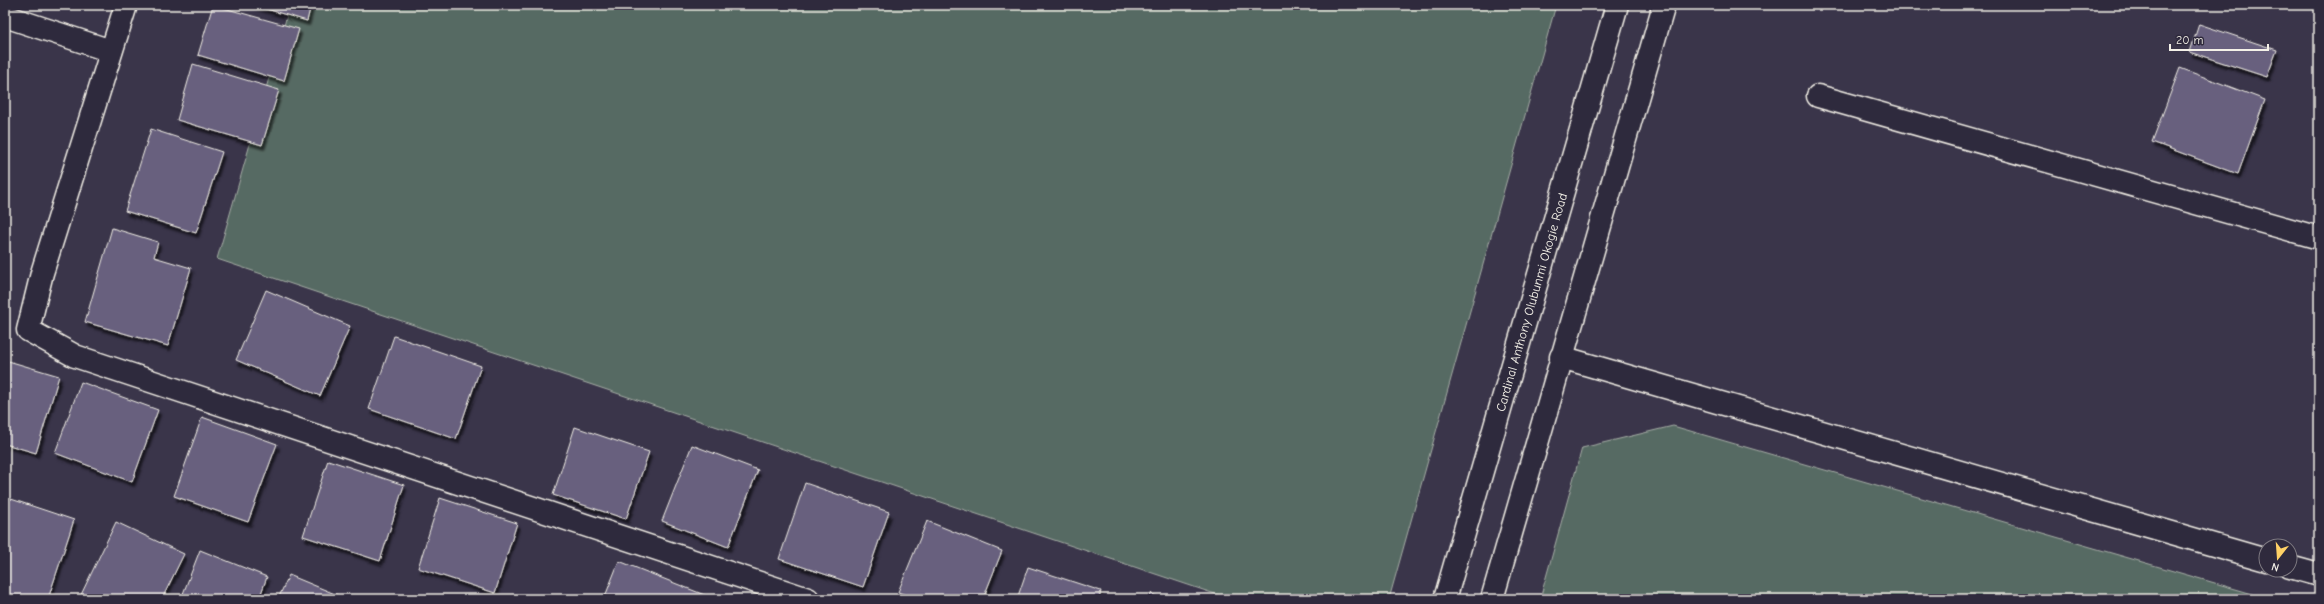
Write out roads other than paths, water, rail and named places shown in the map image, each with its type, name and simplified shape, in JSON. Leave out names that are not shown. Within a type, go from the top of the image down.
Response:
[{"type":"street","points":[[126,5],[42,274],[28,330],[75,356],[808,599]]},
{"type":"street","name":"Cardinal Anthony Olubunmi Okogie Road","points":[[1445,599],[1616,5]]},
{"type":"street","points":[[1492,599],[1560,358],[1664,5]]},
{"type":"street","points":[[5,16],[111,51]]},
{"type":"street","points":[[1818,96],[2319,238]]},
{"type":"street","points":[[1560,358],[2258,558]]},
{"type":"street","points":[[2298,569],[2319,575]]}]
